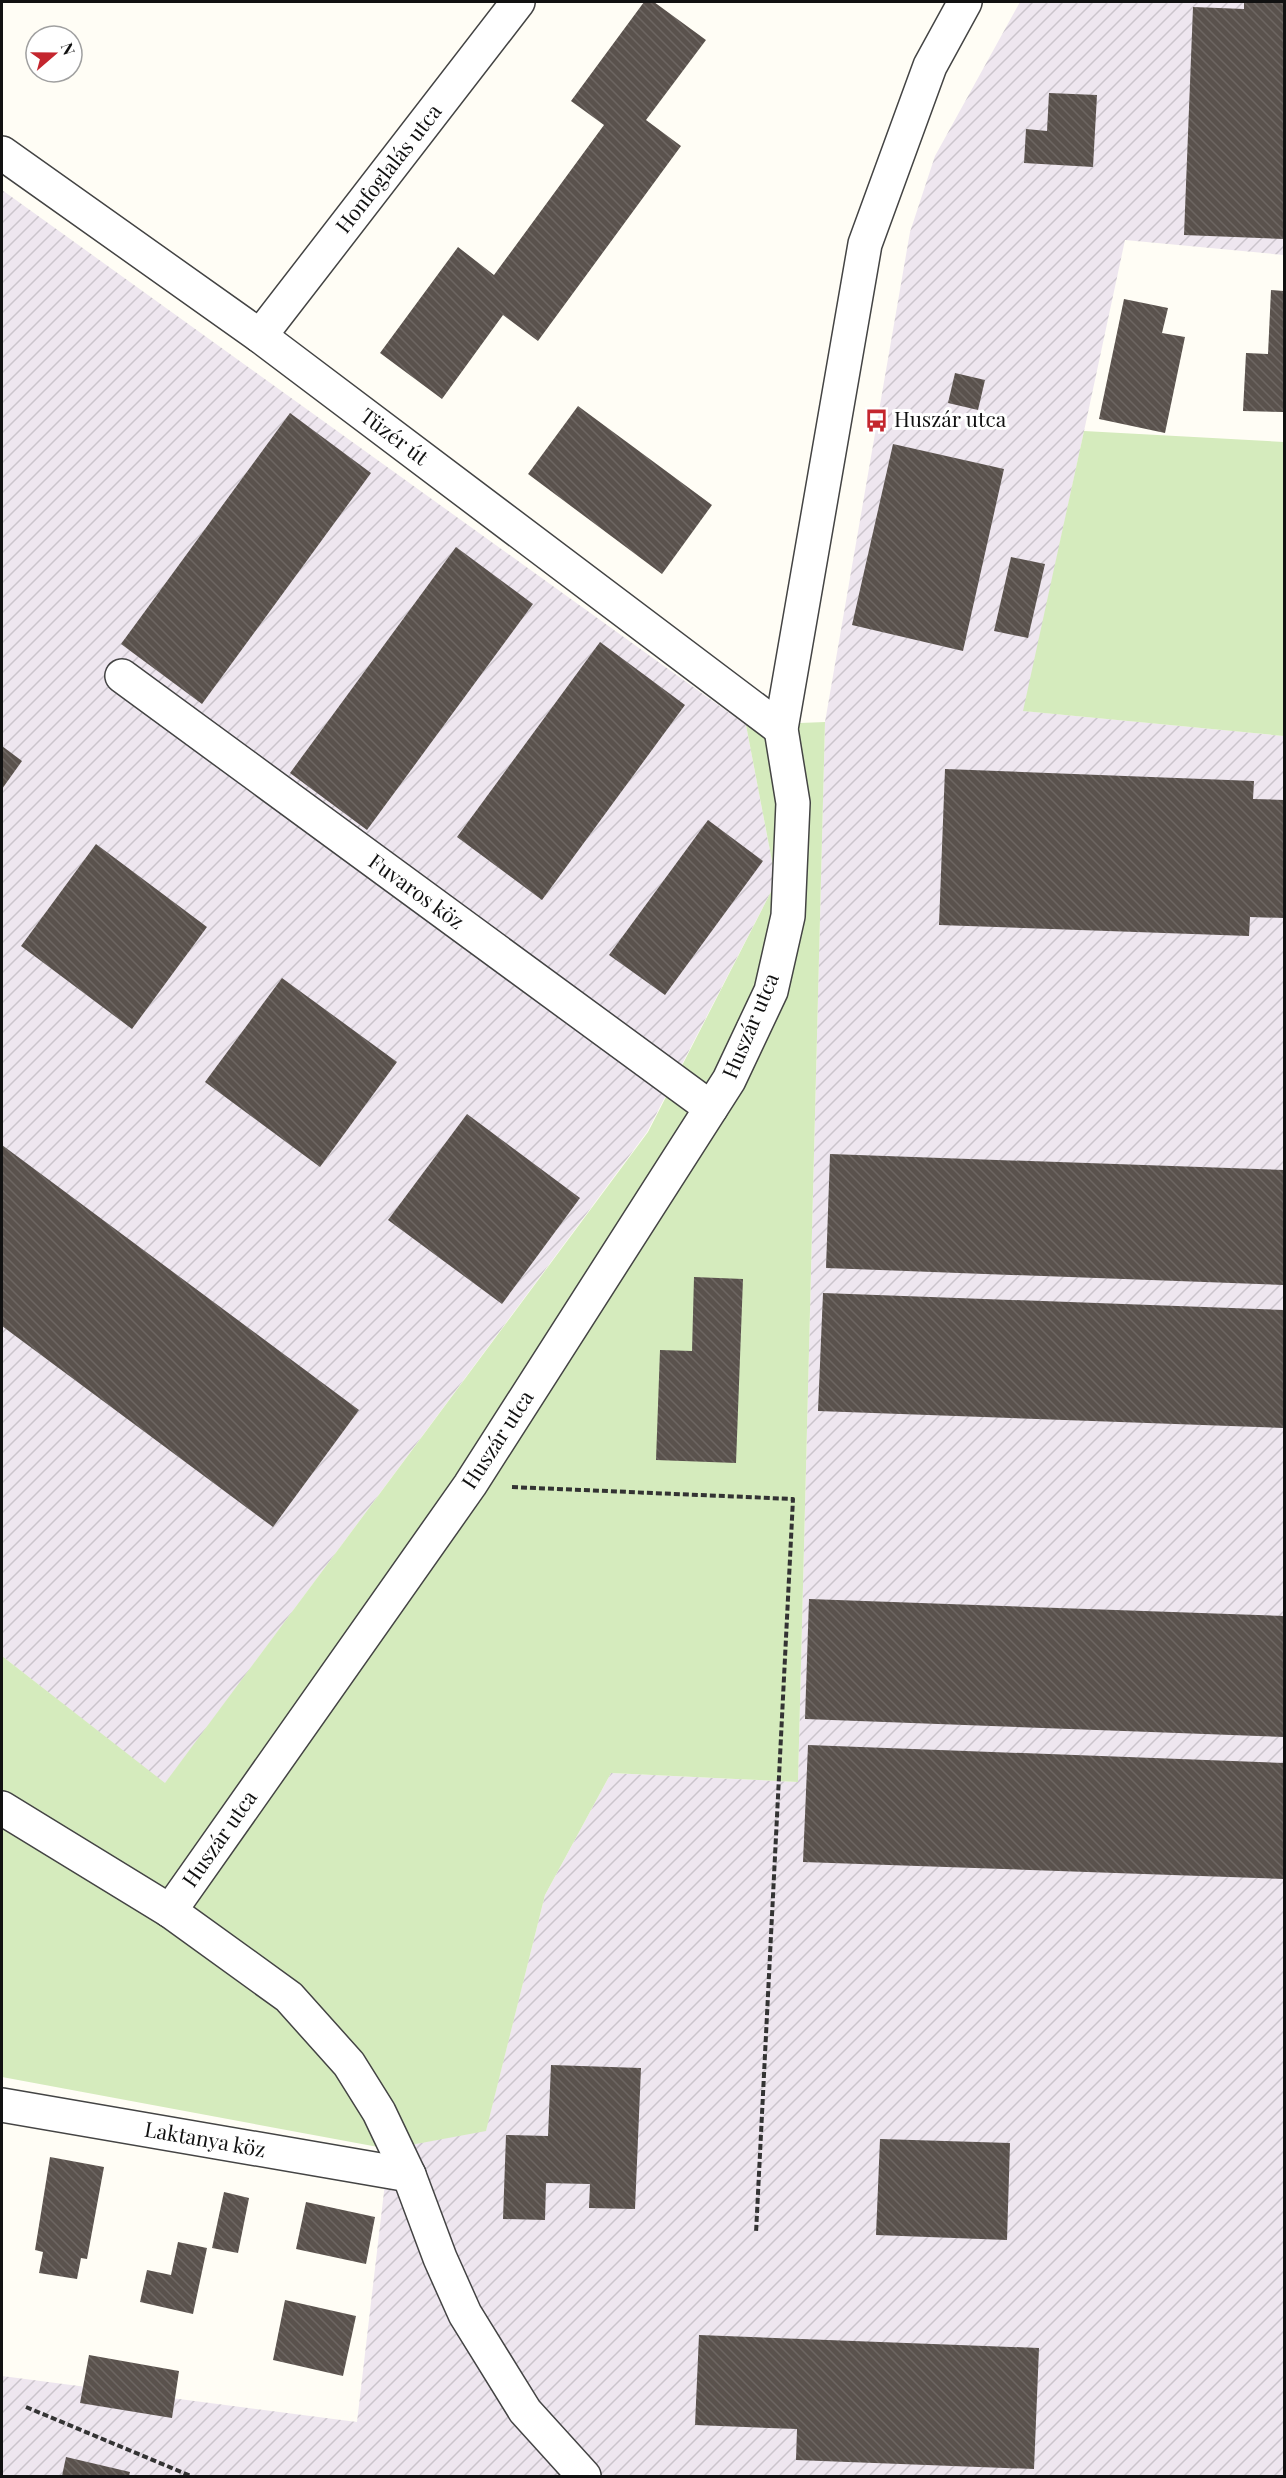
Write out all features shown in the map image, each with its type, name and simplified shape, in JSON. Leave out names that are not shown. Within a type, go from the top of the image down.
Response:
[{"type":"street","name":"Honfoglalás utca","points":[[260,336],[518,2]]},
{"type":"street","name":"Huszár utca","points":[[170,1911],[470,1485],[729,1080],[771,991],[788,916],[793,803],[781,729],[865,244],[930,66],[965,2]]},
{"type":"street","name":"Tüzér út","points":[[2,153],[260,336],[781,729]]},
{"type":"street","name":"Fuvaros köz","points":[[122,676],[711,1108]]},
{"type":"street","points":[[2,1808],[170,1911],[289,1997],[349,2064],[379,2112],[409,2175],[440,2258],[465,2314],[525,2411],[584,2476]]},
{"type":"street","name":"Laktanya köz","points":[[2,2105],[409,2175]]},
{"type":"path","points":[[470,1485],[793,1499],[756,2233]]},
{"type":"path","points":[[26,2408],[191,2476]]},
{"type":"shaded area","points":[[1020,2],[1284,2],[1284,255],[1125,240],[1024,711],[1284,736],[1284,2476],[2,2476],[2,2376],[357,2422],[389,2149],[486,2130],[545,1895],[611,1773],[798,1782],[825,722],[910,232],[935,156]]},
{"type":"shaded area","points":[[2,190],[746,725],[776,882],[647,1132],[165,1784],[2,1656]]},
{"type":"green space","points":[[1084,431],[1284,442],[1284,736],[1023,711]]},
{"type":"green space","points":[[825,722],[798,1782],[611,1773],[545,1895],[486,2131],[389,2149],[2,2077],[2,1656],[165,1783],[648,1132],[776,882],[746,725]]},
{"type":"building","points":[[644,2],[654,2],[706,40],[646,120],[681,146],[538,341],[503,315],[442,399],[380,353],[458,247],[494,275],[604,125],[571,101]]},
{"type":"building","points":[[1244,2],[1284,2],[1284,239],[1184,235],[1193,7],[1244,9]]},
{"type":"building","points":[[1049,93],[1097,95],[1093,167],[1024,163],[1026,129],[1047,131]]},
{"type":"building","points":[[1271,290],[1284,291],[1284,412],[1243,411],[1246,353],[1268,354]]},
{"type":"building","points":[[1124,299],[1168,308],[1162,333],[1185,337],[1165,433],[1099,419]]},
{"type":"building","points":[[955,373],[985,380],[978,410],[948,403]]},
{"type":"building","points":[[578,406],[712,505],[662,574],[528,474]]},
{"type":"building","points":[[290,413],[371,473],[202,704],[121,644]]},
{"type":"building","points":[[893,444],[1004,469],[963,651],[852,625]]},
{"type":"building","points":[[456,547],[533,604],[367,830],[290,773]]},
{"type":"building","points":[[1011,557],[1045,564],[1028,638],[994,631]]},
{"type":"building","points":[[600,642],[685,705],[542,900],[457,837]]},
{"type":"building","points":[[2,746],[22,761],[2,789]]},
{"type":"building","points":[[945,769],[1254,781],[1253,799],[1284,800],[1284,918],[1250,917],[1249,936],[939,925]]},
{"type":"building","points":[[708,820],[763,861],[665,995],[609,955]]},
{"type":"building","points":[[96,844],[207,927],[132,1029],[21,946]]},
{"type":"building","points":[[282,978],[397,1062],[320,1167],[205,1082]]},
{"type":"building","points":[[467,1114],[580,1198],[502,1304],[388,1220]]},
{"type":"building","points":[[2,1145],[359,1410],[273,1527],[2,1326]]},
{"type":"building","points":[[830,1154],[1284,1170],[1284,1285],[826,1268]]},
{"type":"building","points":[[694,1277],[743,1279],[736,1463],[656,1460],[660,1350],[692,1351]]},
{"type":"building","points":[[823,1293],[1284,1310],[1284,1428],[818,1411]]},
{"type":"building","points":[[809,1599],[1284,1616],[1284,1737],[805,1719]]},
{"type":"building","points":[[808,1745],[1284,1763],[1284,1879],[803,1862]]},
{"type":"building","points":[[551,2065],[641,2068],[635,2209],[589,2208],[590,2184],[546,2183],[545,2220],[503,2219],[506,2135],[548,2136]]},
{"type":"building","points":[[880,2139],[1010,2143],[1007,2240],[876,2235]]},
{"type":"building","points":[[50,2157],[104,2167],[87,2259],[81,2258],[77,2279],[39,2273],[43,2252],[35,2250]]},
{"type":"building","points":[[224,2192],[249,2198],[238,2253],[212,2248]]},
{"type":"building","points":[[306,2202],[375,2217],[366,2264],[296,2249]]},
{"type":"building","points":[[178,2242],[207,2248],[193,2314],[140,2302],[147,2270],[171,2275]]},
{"type":"building","points":[[285,2300],[356,2316],[343,2376],[273,2360]]},
{"type":"building","points":[[699,2335],[1039,2348],[1034,2469],[796,2460],[797,2429],[695,2425]]},
{"type":"building","points":[[89,2355],[179,2371],[172,2418],[80,2403]]},
{"type":"building","points":[[66,2457],[130,2472],[129,2476],[62,2476]]},
{"type":"place","name":"Huszár utca","points":[[876,420]]}]
